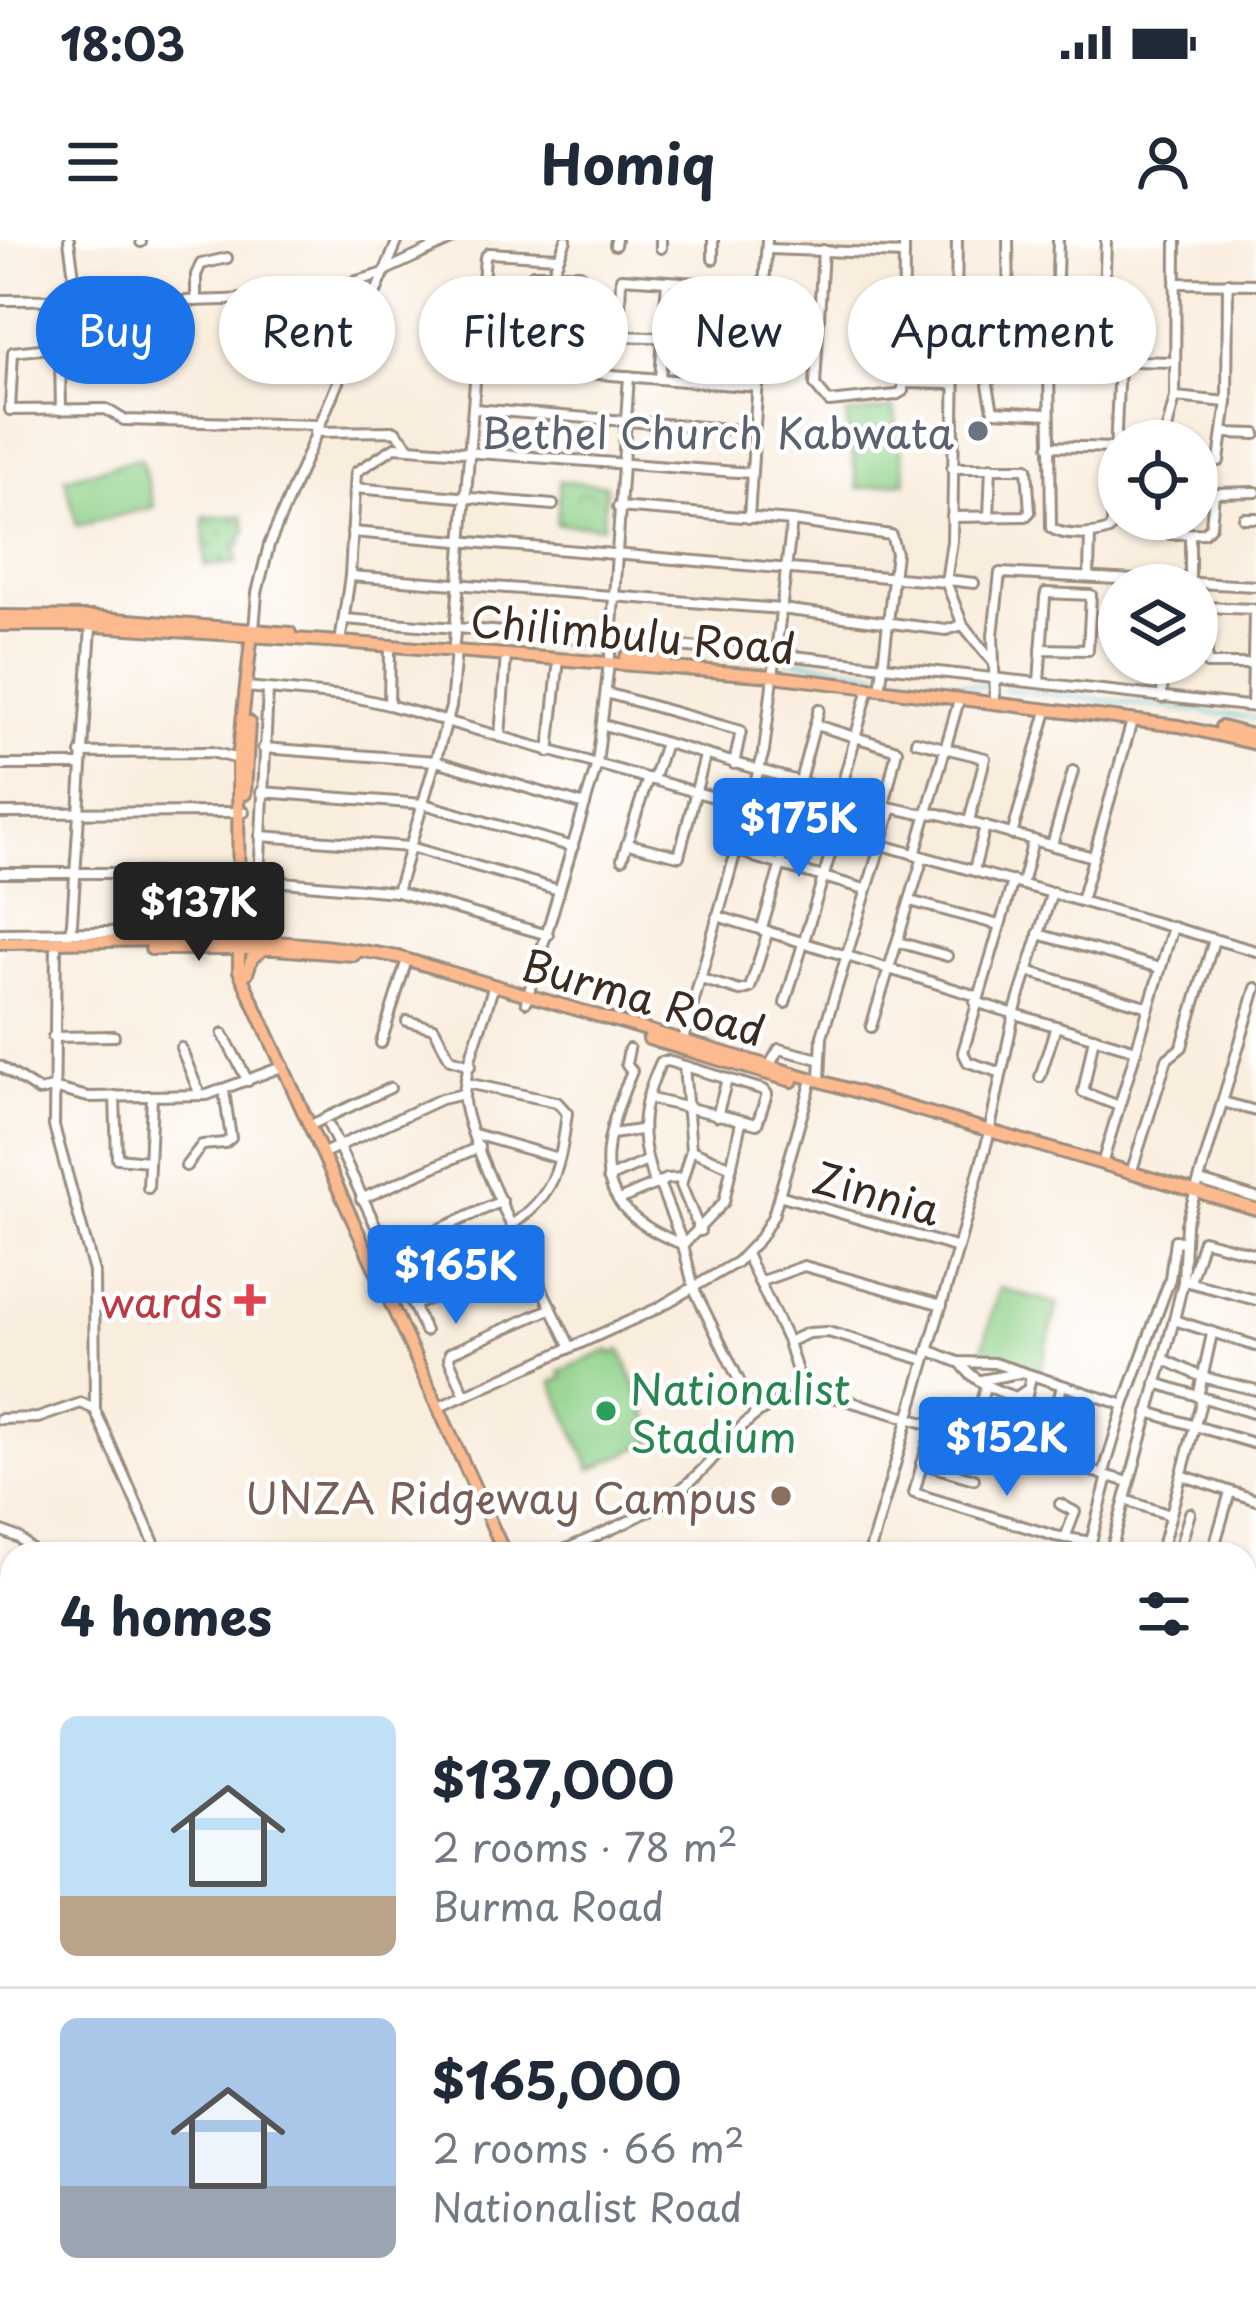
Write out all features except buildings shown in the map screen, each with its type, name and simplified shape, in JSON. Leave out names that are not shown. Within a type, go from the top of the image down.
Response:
[{"type":"main road","name":"Chilimbulu Road","points":[[0,620],[91,617],[390,646],[609,659]]},
{"type":"main road","name":"Chilimbulu Road","points":[[0,620],[341,636],[774,673],[1149,716],[1256,740]]},
{"type":"main road","points":[[253,632],[237,875],[244,975],[504,1542]]},
{"type":"main road","name":"Chilimbulu Road","points":[[875,686],[1256,740]]},
{"type":"main road","points":[[218,940],[241,923]]},
{"type":"main road","points":[[241,923],[262,945],[244,975]]},
{"type":"main road","name":"Burma Road","points":[[0,946],[218,940],[241,945]]},
{"type":"main road","name":"Burma Road","points":[[62,941],[208,950],[241,945],[346,947],[398,957],[492,989]]},
{"type":"main road","name":"Burma Road","points":[[262,945],[355,955],[492,989],[988,1135],[1197,1190],[1256,1213]]},
{"type":"main road","points":[[208,950],[244,975]]},
{"type":"main road","name":"Burma Road","points":[[682,1045],[814,1082]]},
{"type":"main road","points":[[284,1066],[333,1148],[442,1405]]},
{"type":"main road","name":"Burma Road","points":[[988,1135],[1197,1190]]},
{"type":"street","points":[[68,240],[74,276]]},
{"type":"street","points":[[253,632],[268,545],[398,240]]},
{"type":"street","points":[[227,258],[202,264],[196,275],[196,301],[304,294],[384,272],[451,240]]},
{"type":"street","points":[[554,272],[566,240]]},
{"type":"street","points":[[712,259],[713,240]]},
{"type":"street","points":[[854,240],[854,252]]},
{"type":"street","points":[[904,240],[905,276]]},
{"type":"street","points":[[956,276],[957,240]]},
{"type":"street","points":[[1008,240],[1009,276]]},
{"type":"street","points":[[1057,276],[1058,240]]},
{"type":"street","points":[[1105,276],[1106,240]]},
{"type":"street","points":[[1169,420],[1175,397],[1176,240]]},
{"type":"street","points":[[749,518],[767,244],[904,254]]},
{"type":"street","points":[[823,250],[813,379],[820,394],[829,403],[896,395],[901,394],[903,384]]},
{"type":"street","points":[[484,276],[486,254],[557,257]]},
{"type":"street","points":[[533,276],[554,272],[579,276]]},
{"type":"street","points":[[652,279],[620,280],[619,336],[652,338]]},
{"type":"street","points":[[1175,283],[1256,284]]},
{"type":"street","points":[[1219,461],[1227,402],[1228,284]]},
{"type":"street","points":[[0,300],[36,299]]},
{"type":"street","points":[[36,349],[13,352],[10,410],[106,410],[124,420],[395,431],[410,447]]},
{"type":"street","points":[[1156,362],[1174,362]]},
{"type":"street","points":[[527,999],[597,764],[604,725],[629,376],[652,378]]},
{"type":"street","points":[[61,384],[61,410]]},
{"type":"street","points":[[397,892],[447,722],[476,384]]},
{"type":"street","points":[[721,384],[758,387]]},
{"type":"street","points":[[954,384],[947,581],[963,625],[992,663],[995,697]]},
{"type":"street","points":[[989,384],[987,398],[997,413],[1048,414]]},
{"type":"street","points":[[1048,384],[1052,530],[1098,532]]},
{"type":"street","points":[[1116,420],[1118,384]]},
{"type":"street","points":[[1175,397],[1227,402]]},
{"type":"street","points":[[474,409],[754,431]]},
{"type":"street","points":[[1225,434],[1256,434]]},
{"type":"street","points":[[1049,446],[1098,447]]},
{"type":"street","points":[[341,636],[356,472],[394,447],[751,473]]},
{"type":"street","points":[[989,517],[991,467]]},
{"type":"street","points":[[952,468],[1029,469],[1030,493],[1029,515],[952,518]]},
{"type":"street","points":[[355,488],[553,505]]},
{"type":"street","points":[[1218,491],[1256,492]]},
{"type":"street","points":[[1030,493],[1050,494]]},
{"type":"street","points":[[618,507],[792,521],[891,535],[896,545],[883,666],[856,736],[840,831],[785,1003]]},
{"type":"street","points":[[1244,518],[1256,518]]},
{"type":"street","points":[[682,1045],[760,771],[792,521]]},
{"type":"street","points":[[352,532],[974,583]]},
{"type":"street","points":[[1089,575],[1090,534]]},
{"type":"street","points":[[992,663],[1000,574],[1098,576]]},
{"type":"street","points":[[1063,591],[1065,574]]},
{"type":"street","points":[[350,576],[781,609],[946,629],[963,625]]},
{"type":"street","points":[[1218,584],[1256,586]]},
{"type":"street","points":[[1231,606],[1232,585]]},
{"type":"street","points":[[1039,682],[1041,649],[1046,593],[1091,595],[1089,649],[1041,649]]},
{"type":"street","points":[[345,620],[775,654],[1254,706],[1253,609],[1231,606],[1206,607],[1206,662],[1253,664]]},
{"type":"street","points":[[91,626],[73,872],[53,1037],[54,1126],[94,1272],[95,1410],[154,1542]]},
{"type":"street","points":[[389,705],[390,646]]},
{"type":"street","points":[[500,737],[506,655]]},
{"type":"street","points":[[549,752],[559,659]]},
{"type":"street","points":[[1162,684],[1162,698]]},
{"type":"street","points":[[249,687],[389,705],[1256,951]]},
{"type":"street","points":[[259,880],[268,689]]},
{"type":"street","points":[[606,693],[741,731],[734,764]]},
{"type":"street","points":[[871,1027],[910,901],[959,700]]},
{"type":"street","points":[[800,781],[819,709]]},
{"type":"street","points":[[1012,835],[1047,711]]},
{"type":"street","points":[[1082,901],[1132,721]]},
{"type":"street","points":[[604,725],[888,807],[928,812],[1093,857]]},
{"type":"street","points":[[442,1405],[694,1289],[746,1254],[767,1227],[814,1082],[822,1036],[880,845],[897,750],[816,725]]},
{"type":"street","points":[[916,741],[986,760],[969,822]]},
{"type":"street","points":[[622,859],[665,742]]},
{"type":"street","points":[[263,748],[436,761],[585,805]]},
{"type":"street","points":[[81,753],[214,752],[242,759]]},
{"type":"street","points":[[628,844],[679,856],[705,756]]},
{"type":"street","points":[[0,764],[80,765]]},
{"type":"street","points":[[1052,845],[1073,771]]},
{"type":"street","points":[[807,824],[816,786]]},
{"type":"street","points":[[261,792],[424,804],[572,848]]},
{"type":"street","points":[[0,813],[240,812]]},
{"type":"street","points":[[700,979],[740,991],[750,988],[794,820]]},
{"type":"street","points":[[974,870],[985,826]]},
{"type":"street","points":[[260,836],[410,847],[559,890]]},
{"type":"street","points":[[999,1072],[968,1062],[964,1055],[999,925],[1033,840]]},
{"type":"street","points":[[737,849],[865,889]]},
{"type":"street","points":[[0,873],[237,875],[397,892],[548,935]]},
{"type":"street","points":[[0,933],[62,941],[205,931],[216,922],[237,875]]},
{"type":"street","points":[[873,1542],[958,1248],[1014,1014],[1052,892]]},
{"type":"street","points":[[910,901],[999,925]]},
{"type":"street","points":[[717,916],[890,966],[1014,1014],[1136,1050]]},
{"type":"street","points":[[1102,1164],[1173,927]]},
{"type":"street","points":[[1038,934],[1160,968]]},
{"type":"street","points":[[1131,1173],[1166,1059],[1182,1047],[1214,940]]},
{"type":"street","points":[[898,942],[947,956]]},
{"type":"street","points":[[381,1043],[405,966]]},
{"type":"street","points":[[1027,971],[1149,1007]]},
{"type":"street","points":[[1186,1282],[1183,1240],[1256,988]]},
{"type":"street","points":[[492,989],[465,1089],[474,1134],[570,1346]]},
{"type":"street","points":[[407,1021],[434,1028],[450,1059],[471,1065]]},
{"type":"street","points":[[1040,1077],[1056,1026]]},
{"type":"street","points":[[223,1034],[248,1082]]},
{"type":"street","points":[[53,1037],[114,1036]]},
{"type":"street","points":[[1094,1037],[1083,1092],[1119,1106]]},
{"type":"street","points":[[181,1048],[200,1095]]},
{"type":"street","points":[[629,1049],[626,1064],[632,1071],[605,1165],[608,1178],[641,1227],[683,1245]]},
{"type":"street","points":[[769,1066],[777,1049],[820,1058]]},
{"type":"street","points":[[647,1098],[742,1122],[760,1122],[767,1093],[661,1062],[647,1098],[640,1130],[647,1161],[683,1245],[694,1289],[755,1413]]},
{"type":"street","points":[[0,1066],[39,1090],[53,1088],[88,1097],[200,1095],[284,1066]]},
{"type":"street","points":[[684,1066],[691,1150],[682,1192],[700,1231]]},
{"type":"street","points":[[718,1116],[727,1079]]},
{"type":"street","points":[[315,1123],[390,1088]]},
{"type":"street","points":[[333,1148],[465,1089],[557,1102],[564,1107],[566,1121],[542,1202],[512,1224]]},
{"type":"street","points":[[185,1166],[202,1145],[231,1138],[224,1090]]},
{"type":"street","points":[[115,1096],[117,1158],[148,1161]]},
{"type":"street","points":[[148,1188],[152,1096]]},
{"type":"street","points":[[1222,1102],[1256,1111]]},
{"type":"street","points":[[683,1245],[724,1202],[742,1122]]},
{"type":"street","points":[[328,1126],[333,1148],[425,1330]]},
{"type":"street","points":[[612,1134],[640,1130]]},
{"type":"street","points":[[474,1134],[558,1158]]},
{"type":"street","points":[[361,1199],[479,1147]]},
{"type":"street","points":[[691,1150],[732,1167]]},
{"type":"street","points":[[608,1178],[647,1161]]},
{"type":"street","points":[[619,1200],[682,1178]]},
{"type":"street","points":[[1197,1190],[1256,1198]]},
{"type":"street","name":"Zinnia","points":[[779,1195],[958,1248]]},
{"type":"street","points":[[387,1253],[502,1201]]},
{"type":"street","points":[[933,1425],[914,1493],[1091,1542],[1124,1405],[1171,1279],[1175,1240],[1203,1240],[1256,1254]]},
{"type":"street","points":[[1113,1542],[1174,1320],[1203,1240]]},
{"type":"street","points":[[413,1306],[527,1254]]},
{"type":"street","points":[[746,1254],[788,1342],[804,1394]]},
{"type":"street","points":[[759,1282],[804,1266],[942,1305]]},
{"type":"street","points":[[1186,1282],[1256,1300]]},
{"type":"street","points":[[465,1395],[450,1353],[552,1309]]},
{"type":"street","points":[[1174,1320],[1256,1346]]},
{"type":"street","points":[[788,1342],[808,1333],[828,1332],[960,1362],[991,1362],[1124,1405]]},
{"type":"street","points":[[1163,1542],[1184,1476],[1212,1334]]},
{"type":"street","points":[[1163,1359],[1202,1377],[1256,1390]]},
{"type":"street","points":[[960,1362],[970,1376],[1014,1397],[1029,1388]]},
{"type":"street","points":[[983,1382],[1020,1372]]},
{"type":"street","points":[[1031,1376],[1020,1430],[1048,1438]]},
{"type":"street","points":[[980,1439],[983,1382]]},
{"type":"street","points":[[1156,1383],[1256,1414]]},
{"type":"street","points":[[1036,1455],[1048,1438],[1062,1386]]},
{"type":"street","points":[[580,1542],[674,1495],[755,1413],[804,1394],[838,1398],[1129,1482]]},
{"type":"street","points":[[0,1419],[38,1418],[81,1403],[95,1410]]},
{"type":"street","points":[[1148,1412],[1256,1444]]},
{"type":"street","points":[[921,1463],[974,1479]]},
{"type":"street","points":[[1184,1476],[1256,1500]]},
{"type":"street","points":[[1215,1542],[1230,1492]]},
{"type":"street","points":[[1125,1499],[1170,1515]]},
{"type":"street","points":[[1060,1504],[1075,1512],[1065,1538]]},
{"type":"street","points":[[1182,1542],[1190,1513]]},
{"type":"street","points":[[0,1956],[0,2086]]},
{"type":"green space","points":[[894,408],[906,481],[858,489],[846,415]]},
{"type":"green space","points":[[141,458],[154,507],[77,526],[65,478]]},
{"type":"green space","points":[[560,481],[606,485],[603,526],[557,524]]},
{"type":"green space","points":[[243,516],[246,532],[236,547],[237,563],[205,566],[204,517]]},
{"type":"green space","points":[[999,1288],[1058,1304],[1040,1371],[981,1355]]},
{"type":"green space","name":"Nationalist Stadium","points":[[610,1350],[612,1354],[621,1350],[658,1439],[591,1469],[552,1382],[563,1378],[560,1371]]},
{"type":"waterway","points":[[785,659],[878,672]]},
{"type":"waterway","points":[[892,675],[990,687]]},
{"type":"waterway","points":[[1004,689],[1247,717]]},
{"type":"waterway","points":[[1251,718],[1256,719]]},
{"type":"place","name":"Bethel Church Kabwata","points":[[978,431]]},
{"type":"place","name":"wards","points":[[250,1300]]},
{"type":"place","name":"Nationalist Stadium","points":[[606,1411]]},
{"type":"place","name":"UNZA Ridgeway Campus","points":[[781,1496]]}]
